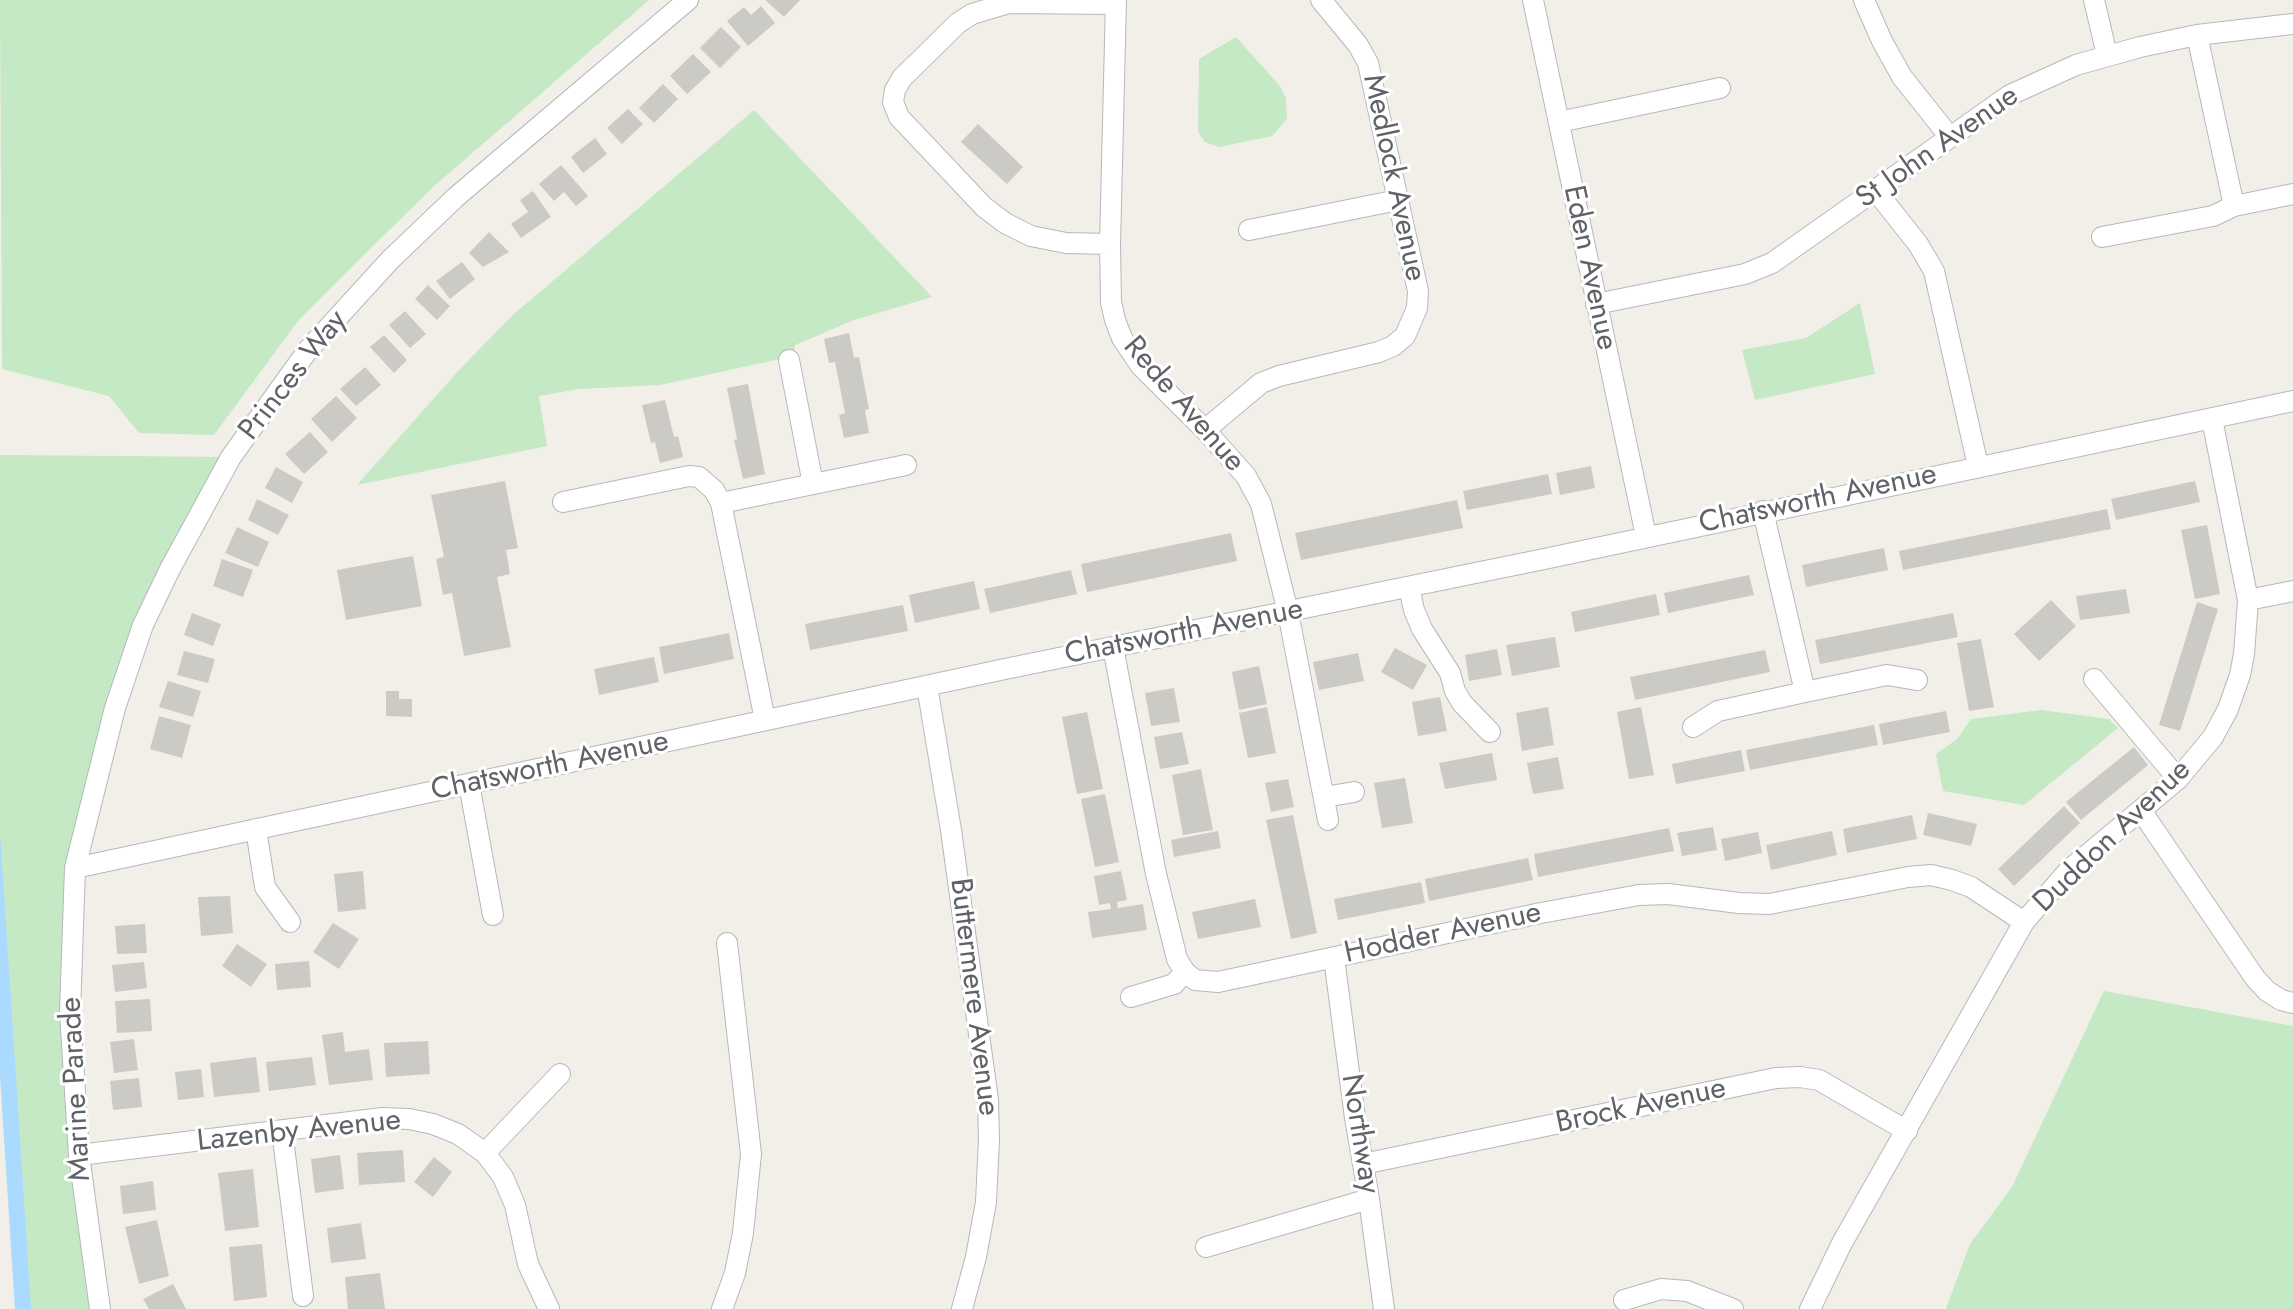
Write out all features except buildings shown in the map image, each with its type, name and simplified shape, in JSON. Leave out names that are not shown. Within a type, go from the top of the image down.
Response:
[{"type":"street","name":"Princes Way","points":[[75,868],[98,768],[129,661],[170,569],[244,439],[308,350],[390,260],[456,197],[688,0]]},
{"type":"street","name":"Medlock Avenue","points":[[1205,430],[1261,383],[1393,346],[1405,336],[1417,308],[1418,291],[1368,63],[1358,45],[1321,0]]},
{"type":"street","name":"Eden Avenue","points":[[1533,0],[1646,536]]},
{"type":"street","points":[[1864,0],[1902,77],[1949,136]]},
{"type":"street","points":[[2094,0],[2107,55]]},
{"type":"street","points":[[1110,244],[1054,241],[1031,236],[1005,223],[984,207],[899,117],[893,102],[902,78],[958,23],[972,14],[1009,1],[1116,2]]},
{"type":"street","name":"Rede Avenue","points":[[1116,2],[1111,302],[1122,338],[1140,365],[1205,430],[1255,490],[1261,504],[1288,612],[1328,820]]},
{"type":"street","name":"St John Avenue","points":[[1596,304],[1745,274],[1787,255],[2010,95],[2076,65],[2197,35],[2293,24]]},
{"type":"street","points":[[2197,35],[2234,206]]},
{"type":"street","points":[[1559,122],[1720,88]]},
{"type":"street","points":[[1876,191],[1918,244],[1934,271],[1978,466]]},
{"type":"street","points":[[2102,237],[2213,216],[2234,206],[2293,194]]},
{"type":"street","points":[[1249,230],[1398,200]]},
{"type":"street","points":[[789,360],[813,484]]},
{"type":"street","name":"Chatsworth Avenue","points":[[75,868],[765,720],[2293,401]]},
{"type":"street","name":"Duddon Avenue","points":[[1810,1309],[1842,1243],[2024,922],[2069,870],[2178,779],[2213,737],[2228,709],[2244,654],[2248,600],[2212,419]]},
{"type":"street","points":[[721,503],[906,465]]},
{"type":"street","points":[[563,502],[689,476],[699,477],[714,490],[721,503],[765,720]]},
{"type":"street","points":[[1763,511],[1805,692]]},
{"type":"street","points":[[1409,587],[1422,629],[1450,673],[1455,691],[1462,703],[1490,732]]},
{"type":"street","points":[[2248,600],[2293,591]]},
{"type":"street","points":[[1113,647],[1156,874],[1177,959],[1185,972],[1174,984],[1131,997]]},
{"type":"street","points":[[1693,727],[1718,711],[1805,692],[1887,675],[1917,680]]},
{"type":"street","points":[[2094,679],[2178,779]]},
{"type":"street","name":"Buttermere Avenue","points":[[927,686],[951,830],[988,1100],[986,1202],[962,1309]]},
{"type":"street","points":[[469,784],[493,915]]},
{"type":"street","points":[[1325,797],[1354,792]]},
{"type":"street","points":[[2142,812],[2255,978],[2267,991],[2293,1003]]},
{"type":"street","points":[[256,829],[265,887],[290,922]]},
{"type":"street","name":"Marine Parade","points":[[75,868],[70,1012],[79,1155],[100,1309]]},
{"type":"street","name":"Hodder Avenue","points":[[1185,972],[1195,980],[1218,982],[1639,895],[1668,894],[1769,904],[1919,876],[1952,880],[1971,887],[2024,922]]},
{"type":"street","points":[[722,1309],[735,1273],[743,1233],[751,1154],[727,943]]},
{"type":"street","name":"Northway","points":[[1334,958],[1384,1309]]},
{"type":"street","points":[[485,1153],[560,1074]]},
{"type":"street","name":"Brock Avenue","points":[[1363,1164],[1776,1078],[1819,1080],[1907,1131]]},
{"type":"street","name":"Lazenby Avenue","points":[[79,1155],[383,1118],[433,1124],[458,1134],[485,1153],[503,1177],[515,1205],[528,1264],[549,1309]]},
{"type":"street","points":[[282,1131],[303,1296]]},
{"type":"street","points":[[1206,1247],[1369,1199]]},
{"type":"street","points":[[1624,1300],[1661,1289],[1687,1291],[1733,1309]]},
{"type":"green space","points":[[0,0],[649,0],[432,188],[298,321],[214,435],[139,433],[109,396],[2,369]]},
{"type":"green space","points":[[1236,37],[1280,86],[1286,98],[1287,119],[1272,136],[1219,147],[1205,142],[1198,132],[1199,59]]},
{"type":"green space","points":[[754,110],[932,297],[854,320],[795,345],[794,356],[660,385],[579,389],[539,396],[547,446],[357,485],[460,369],[514,314]]},
{"type":"green space","points":[[1860,303],[1875,374],[1755,400],[1742,350],[1806,338]]},
{"type":"green space","points":[[0,455],[231,457],[143,625],[75,868],[70,1012],[100,1309],[29,1309],[0,846]]},
{"type":"green space","points":[[2041,710],[2109,719],[2118,728],[2024,805],[1943,791],[1936,754],[1957,739],[1971,719]]},
{"type":"green space","points":[[2104,991],[2293,1026],[2293,1309],[1946,1309],[1970,1244],[2012,1187]]},
{"type":"water","points":[[0,832],[31,1309],[15,1309],[0,1076]]}]
